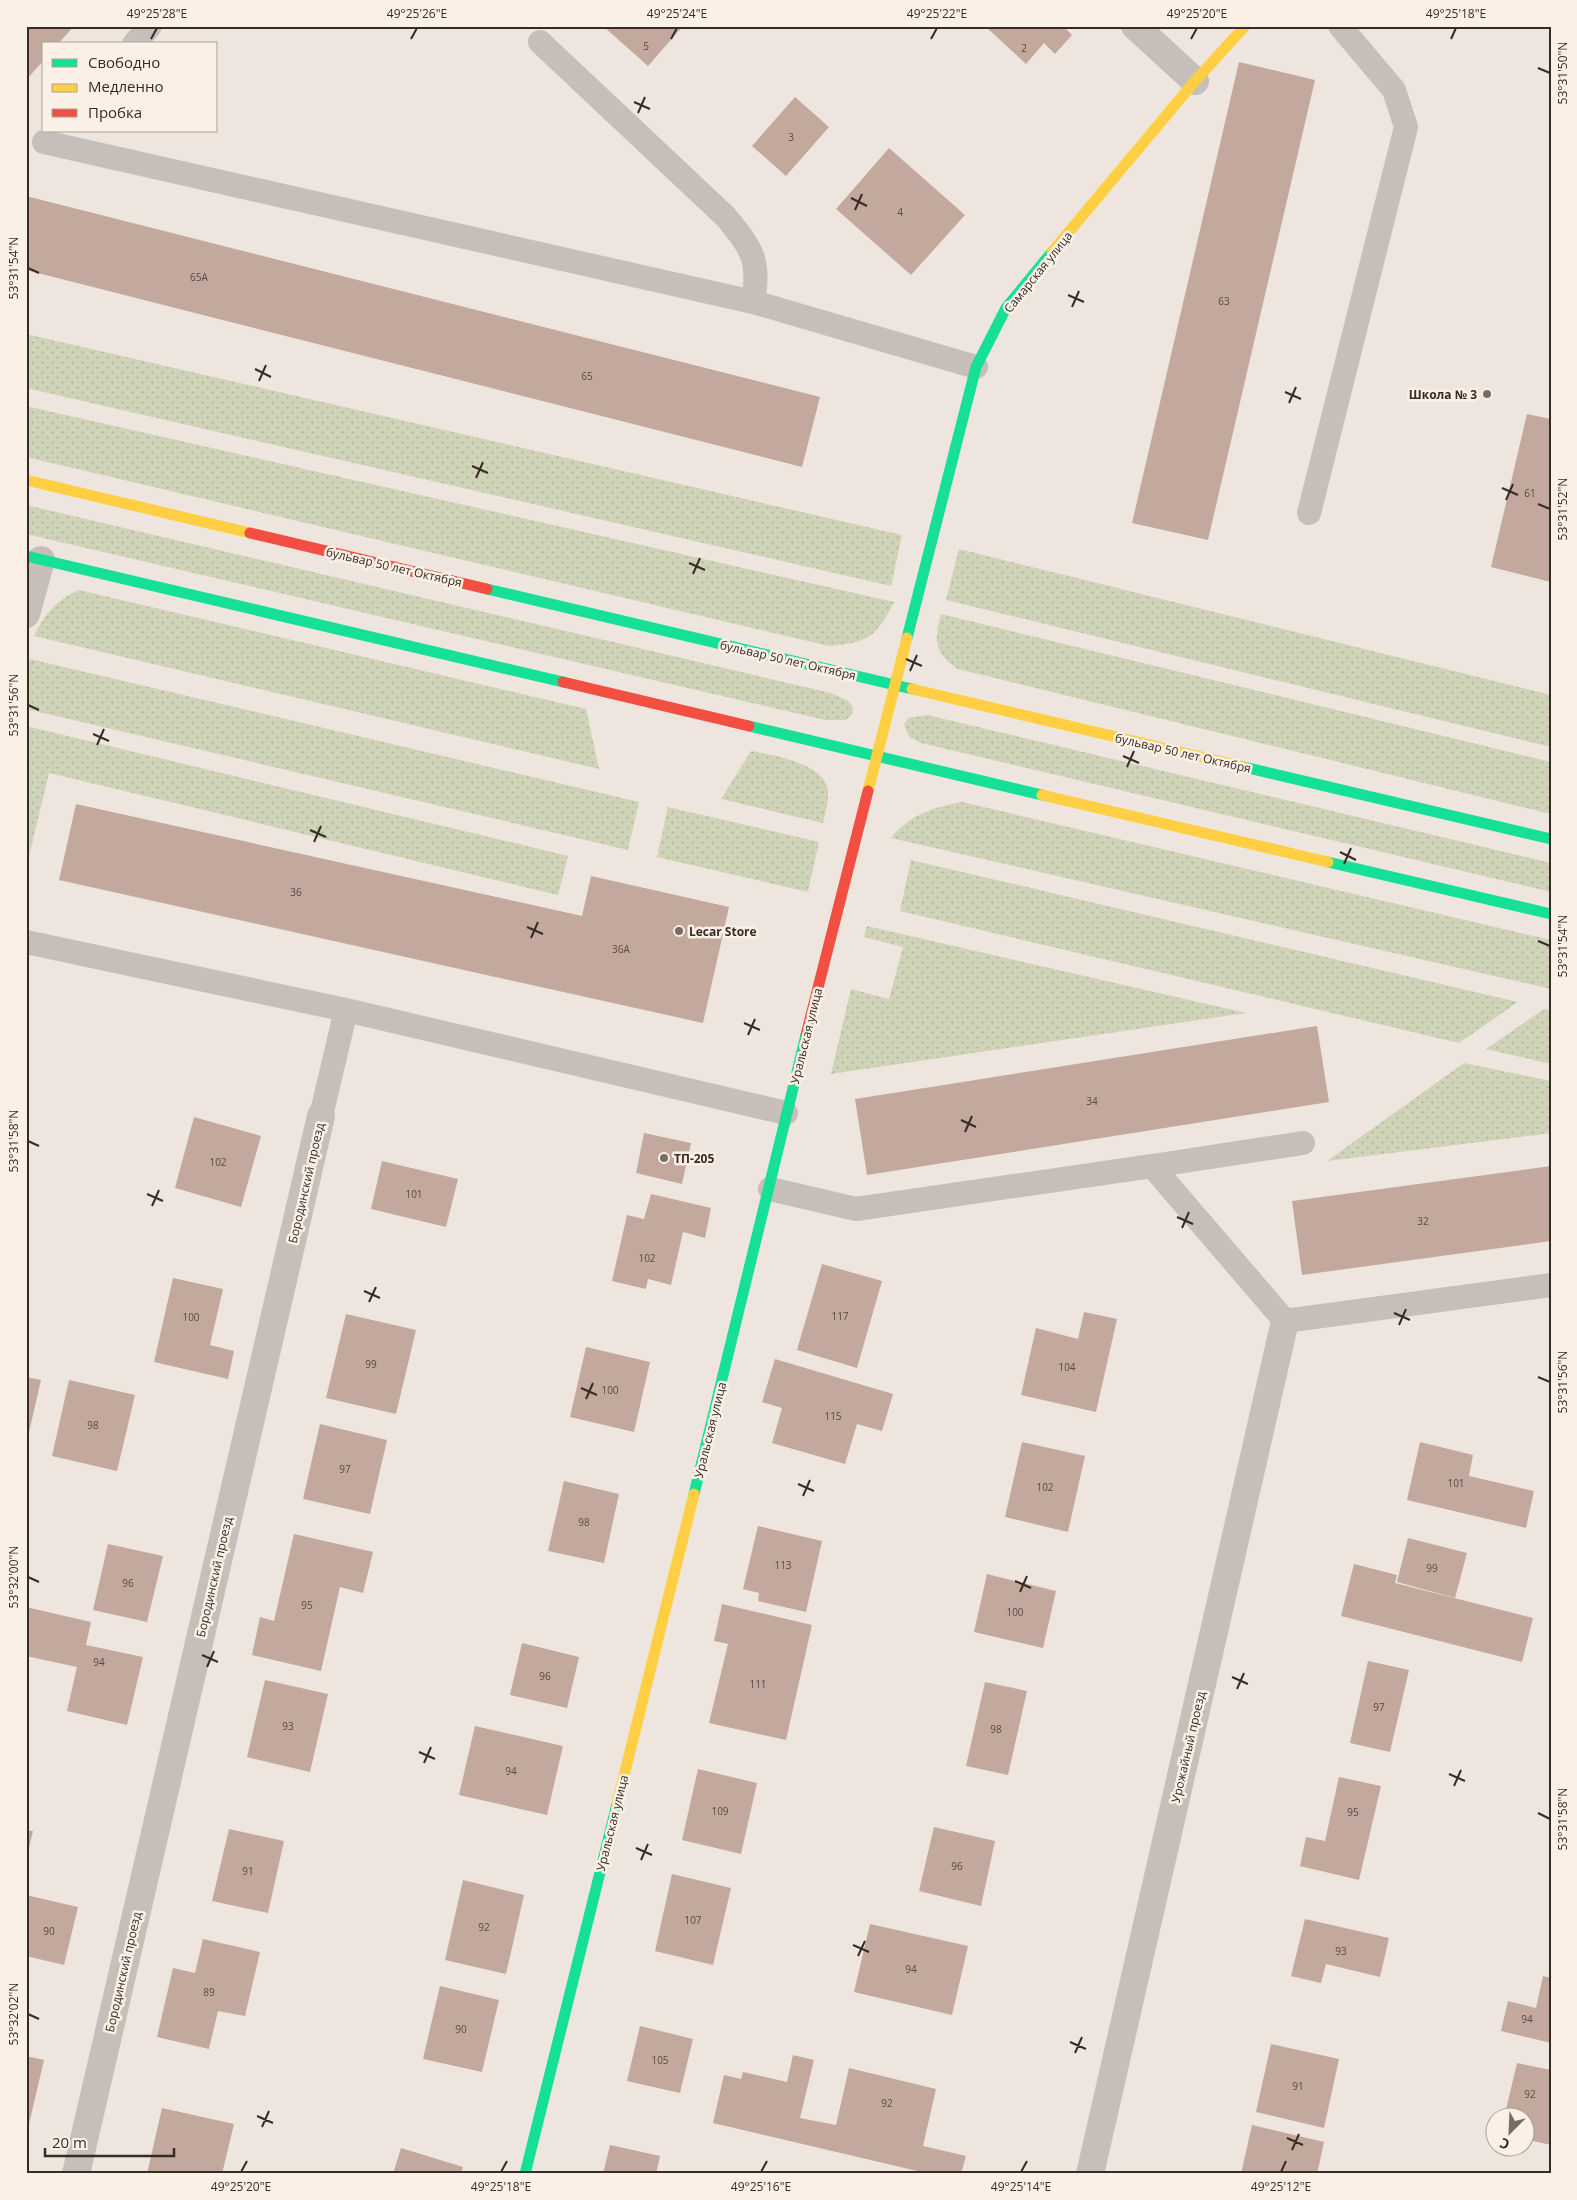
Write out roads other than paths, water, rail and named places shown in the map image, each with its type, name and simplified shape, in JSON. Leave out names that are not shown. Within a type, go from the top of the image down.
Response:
[{"type":"main road","name":"Самарская улица","points":[[896,686],[976,367],[1006,308],[1195,81],[1245,26]]},
{"type":"main road","name":"бульвар 50 лет Октября","points":[[26,480],[1551,839]]},
{"type":"main road","points":[[34,558],[1551,914]]},
{"type":"main road","name":"Уральская улица","points":[[525,2174],[770,1189],[786,1113],[896,686]]},
{"type":"street","points":[[1135,26],[1195,81]]},
{"type":"street","points":[[26,614],[34,558]]},
{"type":"street","name":"Бородинский проезд","points":[[76,2174],[322,1116]]},
{"type":"street","name":"Урожайный проезд","points":[[1090,2174],[1285,1321]]},
{"type":"lane","points":[[136,42],[150,26]]},
{"type":"lane","points":[[1308,513],[1406,127],[1394,90],[1340,26]]},
{"type":"lane","points":[[540,42],[726,217],[755,258],[757,276],[753,302]]},
{"type":"lane","points":[[41,137],[753,302],[976,367]]},
{"type":"lane","points":[[26,942],[346,1010],[786,1113]]},
{"type":"lane","name":"Бородинский проезд","points":[[322,1116],[346,1010]]},
{"type":"lane","points":[[770,1189],[856,1209],[1303,1143]]},
{"type":"lane","points":[[1152,1166],[1285,1321],[1551,1285]]},
{"type":"place","name":"Школа № 3","points":[[1487,394]]},
{"type":"place","name":"Lecar Store","points":[[679,931]]},
{"type":"place","name":"ТП-205","points":[[664,1158]]}]
